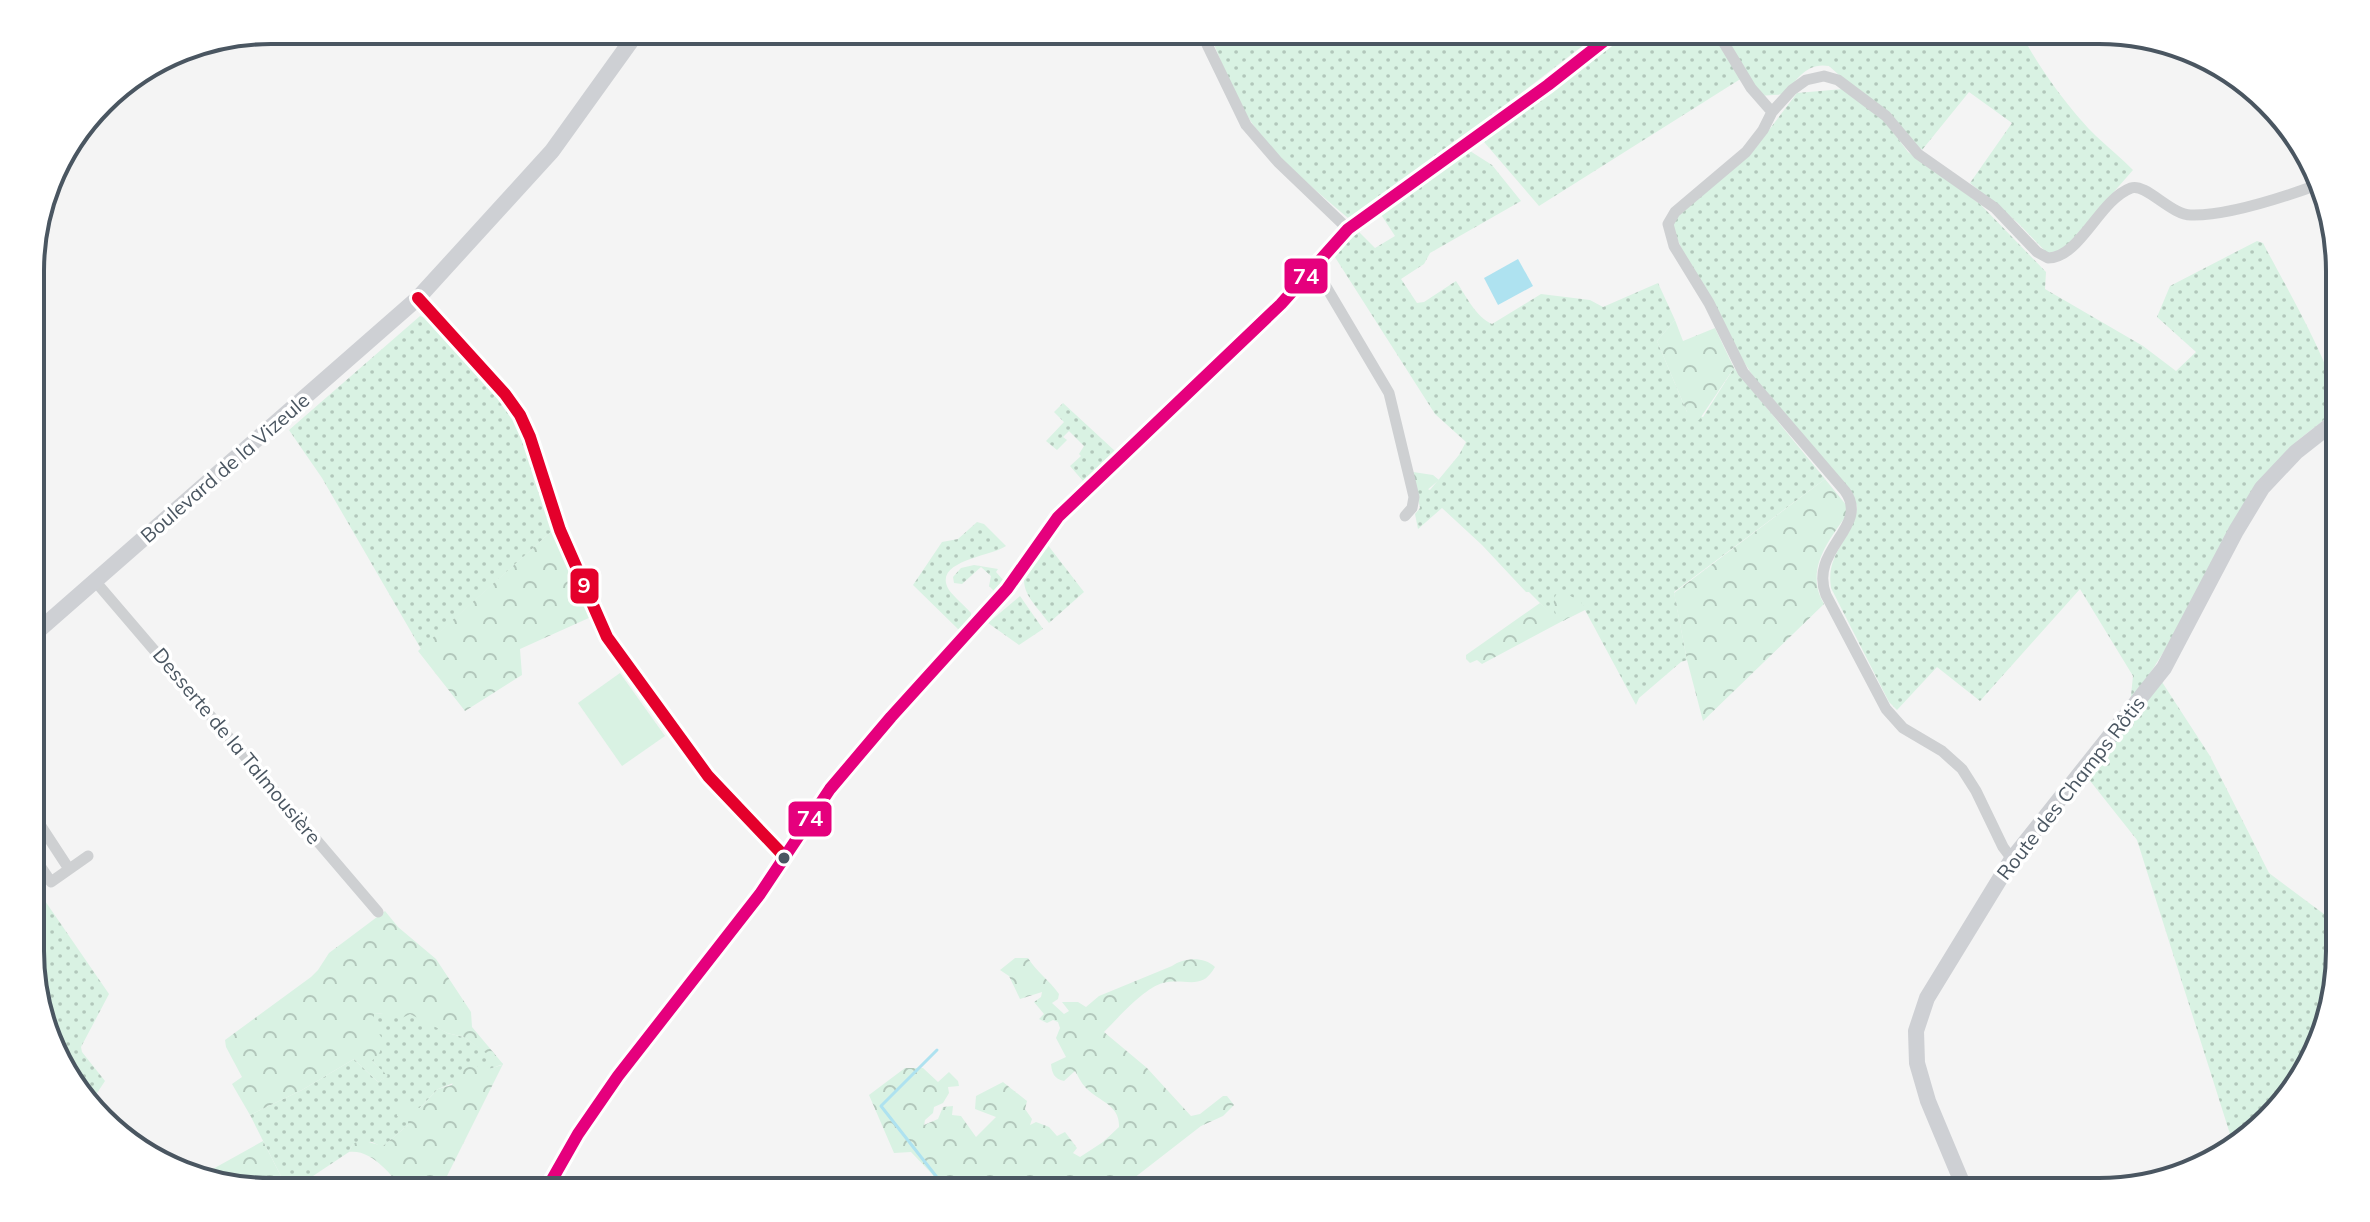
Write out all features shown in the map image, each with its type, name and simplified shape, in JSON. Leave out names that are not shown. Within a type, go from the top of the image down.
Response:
[{"type":"street","name":"Boulevard de la Vizeule","points":[[44,626],[418,298],[552,151],[629,44]]},
{"type":"street","points":[[1207,44],[1246,125],[1278,162],[1348,229]]},
{"type":"street","points":[[553,1178],[573,1140],[618,1076],[760,894],[850,765],[1007,589],[1058,517],[1281,304],[1348,229],[1600,44]]},
{"type":"street","points":[[1724,44],[1751,88],[1772,112]]},
{"type":"street","points":[[2012,859],[1962,769],[1942,751],[1903,728],[1886,709],[1826,595],[1822,570],[1850,520],[1852,502],[1743,372],[1709,303],[1678,255],[1668,224],[1675,212],[1746,152],[1772,112],[1792,90],[1806,80],[1824,76],[1838,80],[1886,116],[1918,154],[1984,199],[2037,252],[2048,258],[2066,253],[2099,213],[2133,187],[2146,191],[2177,212],[2190,215],[2257,203],[2310,187]]},
{"type":"street","points":[[1315,268],[1389,393],[1414,497],[1412,508],[1405,516]]},
{"type":"street","points":[[418,298],[505,394],[520,415],[553,512],[607,637],[708,776],[784,856]]},
{"type":"street","name":"Route des Champs Rôtis","points":[[1960,1178],[1921,1082],[1915,1047],[1916,1031],[1932,987],[2012,859],[2164,668],[2262,488],[2296,452],[2326,428]]},
{"type":"street","name":"Desserte de la Talmousière","points":[[95,581],[378,912]]},
{"type":"street","points":[[44,831],[69,869]]},
{"type":"street","points":[[44,872],[51,882],[88,856]]},
{"type":"green space","points":[[1214,44],[1585,44],[1484,122],[1348,218],[1289,166],[1262,137],[1236,96]]},
{"type":"green space","points":[[1610,44],[1721,44],[1742,78],[1539,206],[1484,142]]},
{"type":"green space","points":[[1729,44],[2028,44],[2065,101],[2086,126],[2133,170],[2063,250],[2047,253],[2018,223],[1970,183],[2012,123],[1969,92],[1922,150],[1829,66],[1809,69],[1785,94],[1759,96]]},
{"type":"green space","points":[[1843,89],[1885,121],[1908,152],[1980,204],[2046,272],[2045,289],[2143,346],[2176,371],[2196,352],[2157,317],[2170,286],[2257,241],[2263,243],[2326,367],[2326,418],[2297,441],[2130,705],[2133,676],[2080,589],[1980,701],[1937,667],[1897,710],[1889,702],[1831,588],[1832,564],[1852,527],[1857,505],[1849,491],[1755,379],[1673,229],[1673,220],[1750,155],[1797,93]]},
{"type":"green space","points":[[1470,151],[1492,165],[1521,201],[1430,253],[1424,264],[1401,279],[1417,303],[1424,302],[1456,281],[1476,311],[1492,324],[1541,294],[1590,300],[1603,307],[1658,283],[1675,320],[1657,341],[1687,412],[1703,417],[1734,368],[1825,479],[1674,592],[1687,660],[1639,698],[1636,705],[1585,610],[1563,621],[1552,615],[1442,508],[1418,529],[1415,514],[1420,508],[1415,484],[1430,490],[1466,442],[1435,414],[1333,254],[1359,232],[1375,248],[1395,236],[1380,213]]},
{"type":"green space","points":[[420,316],[428,319],[515,416],[552,531],[421,649],[322,478],[289,430]]},
{"type":"green space","points":[[1675,320],[1683,341],[1715,328],[1734,368],[1699,420],[1693,421],[1687,412],[1657,341]]},
{"type":"green space","points":[[1063,403],[1115,451],[1083,481],[1070,466],[1081,456],[1079,454],[1084,446],[1069,431],[1063,437],[1067,440],[1057,450],[1046,441],[1064,422],[1054,412]]},
{"type":"green space","points":[[1413,472],[1433,475],[1439,480],[1426,491],[1415,484]]},
{"type":"green space","points":[[1825,479],[1847,506],[1848,513],[1827,545],[1818,567],[1817,579],[1824,604],[1703,721],[1674,593]]},
{"type":"green space","points":[[977,522],[984,524],[1006,546],[966,561],[948,572],[946,580],[949,590],[971,613],[971,620],[960,631],[913,585],[942,542],[958,539]]},
{"type":"green space","points":[[552,531],[591,617],[520,649],[522,675],[465,711],[418,651]]},
{"type":"green space","points":[[1047,544],[1084,592],[1049,623],[1032,601],[1024,580],[1030,563]]},
{"type":"green space","points":[[974,565],[998,569],[996,572],[1004,581],[995,592],[989,586],[991,576],[981,567],[962,584],[954,583],[953,577],[961,568]]},
{"type":"green space","points":[[1560,590],[1581,602],[1585,609],[1482,664],[1477,660],[1470,663],[1466,659],[1466,655],[1540,603],[1556,614],[1554,602]]},
{"type":"green space","points":[[1020,596],[1043,629],[1019,645],[988,623]]},
{"type":"green space","points":[[620,673],[665,736],[622,766],[578,703]]},
{"type":"green space","points":[[2162,682],[2210,756],[2269,873],[2326,916],[2326,966],[2322,995],[2303,1052],[2270,1101],[2229,1137],[2137,840],[2087,777]]},
{"type":"green space","points":[[44,899],[109,994],[81,1047],[105,1081],[96,1095],[74,1065],[61,1038],[46,981]]},
{"type":"green space","points":[[385,911],[398,927],[436,959],[471,1012],[472,1027],[503,1064],[446,1178],[393,1178],[374,1159],[358,1152],[349,1152],[353,1144],[361,1140],[383,1146],[408,1125],[408,1120],[397,1116],[398,1105],[420,1108],[438,1089],[452,1085],[456,1072],[475,1064],[482,1071],[502,1065],[464,1037],[447,1033],[410,1014],[400,1019],[383,1013],[374,1014],[374,1027],[382,1038],[380,1052],[372,1061],[388,1076],[378,1082],[354,1059],[302,1090],[250,1115],[232,1084],[242,1077],[225,1040],[311,977],[329,953]]},
{"type":"green space","points":[[1015,958],[1028,958],[1059,994],[1052,1003],[1064,1014],[1069,1011],[1062,1002],[1078,1002],[1086,1007],[1099,996],[1182,961],[1194,959],[1210,963],[1215,967],[1204,979],[1163,983],[1148,991],[1104,1032],[1147,1068],[1191,1116],[1200,1114],[1223,1096],[1227,1096],[1234,1105],[1223,1116],[1201,1126],[1134,1178],[933,1178],[911,1152],[894,1153],[869,1095],[905,1068],[923,1068],[938,1082],[949,1072],[958,1081],[959,1086],[948,1087],[949,1093],[943,1103],[934,1107],[924,1125],[938,1119],[943,1107],[953,1106],[952,1115],[961,1116],[976,1137],[996,1117],[975,1109],[976,1096],[1003,1082],[1027,1101],[1025,1109],[1032,1119],[1030,1125],[1036,1122],[1049,1127],[1057,1136],[1065,1132],[1077,1148],[1073,1153],[1080,1157],[1119,1127],[1113,1109],[1086,1088],[1075,1071],[1064,1081],[1054,1075],[1051,1064],[1066,1057],[1056,1038],[1060,1028],[1058,1022],[1053,1020],[1047,1023],[1039,1019],[1044,1014],[1034,1002],[1042,992],[1020,999],[1009,976],[1000,970]]},
{"type":"green space","points":[[373,1014],[410,1014],[423,1019],[447,1033],[464,1037],[503,1064],[438,1089],[408,1120],[408,1125],[382,1147],[372,1142],[353,1144],[349,1152],[310,1178],[282,1178],[250,1115],[302,1090],[354,1059],[378,1082],[387,1076],[372,1061]]},
{"type":"green space","points":[[263,1141],[282,1178],[241,1176],[211,1170]]},
{"type":"water","points":[[1518,259],[1533,286],[1498,305],[1484,278]]},
{"type":"waterway","points":[[937,1050],[881,1106],[938,1178]]},
{"type":"transit line","name":"74","points":[[553,1178],[578,1134],[618,1076],[760,894],[830,789],[1007,589],[1058,517],[1281,304],[1348,229],[1600,44]]},
{"type":"transit line","name":"9","points":[[418,298],[505,394],[520,415],[560,530],[607,637],[708,776],[784,856]]}]
